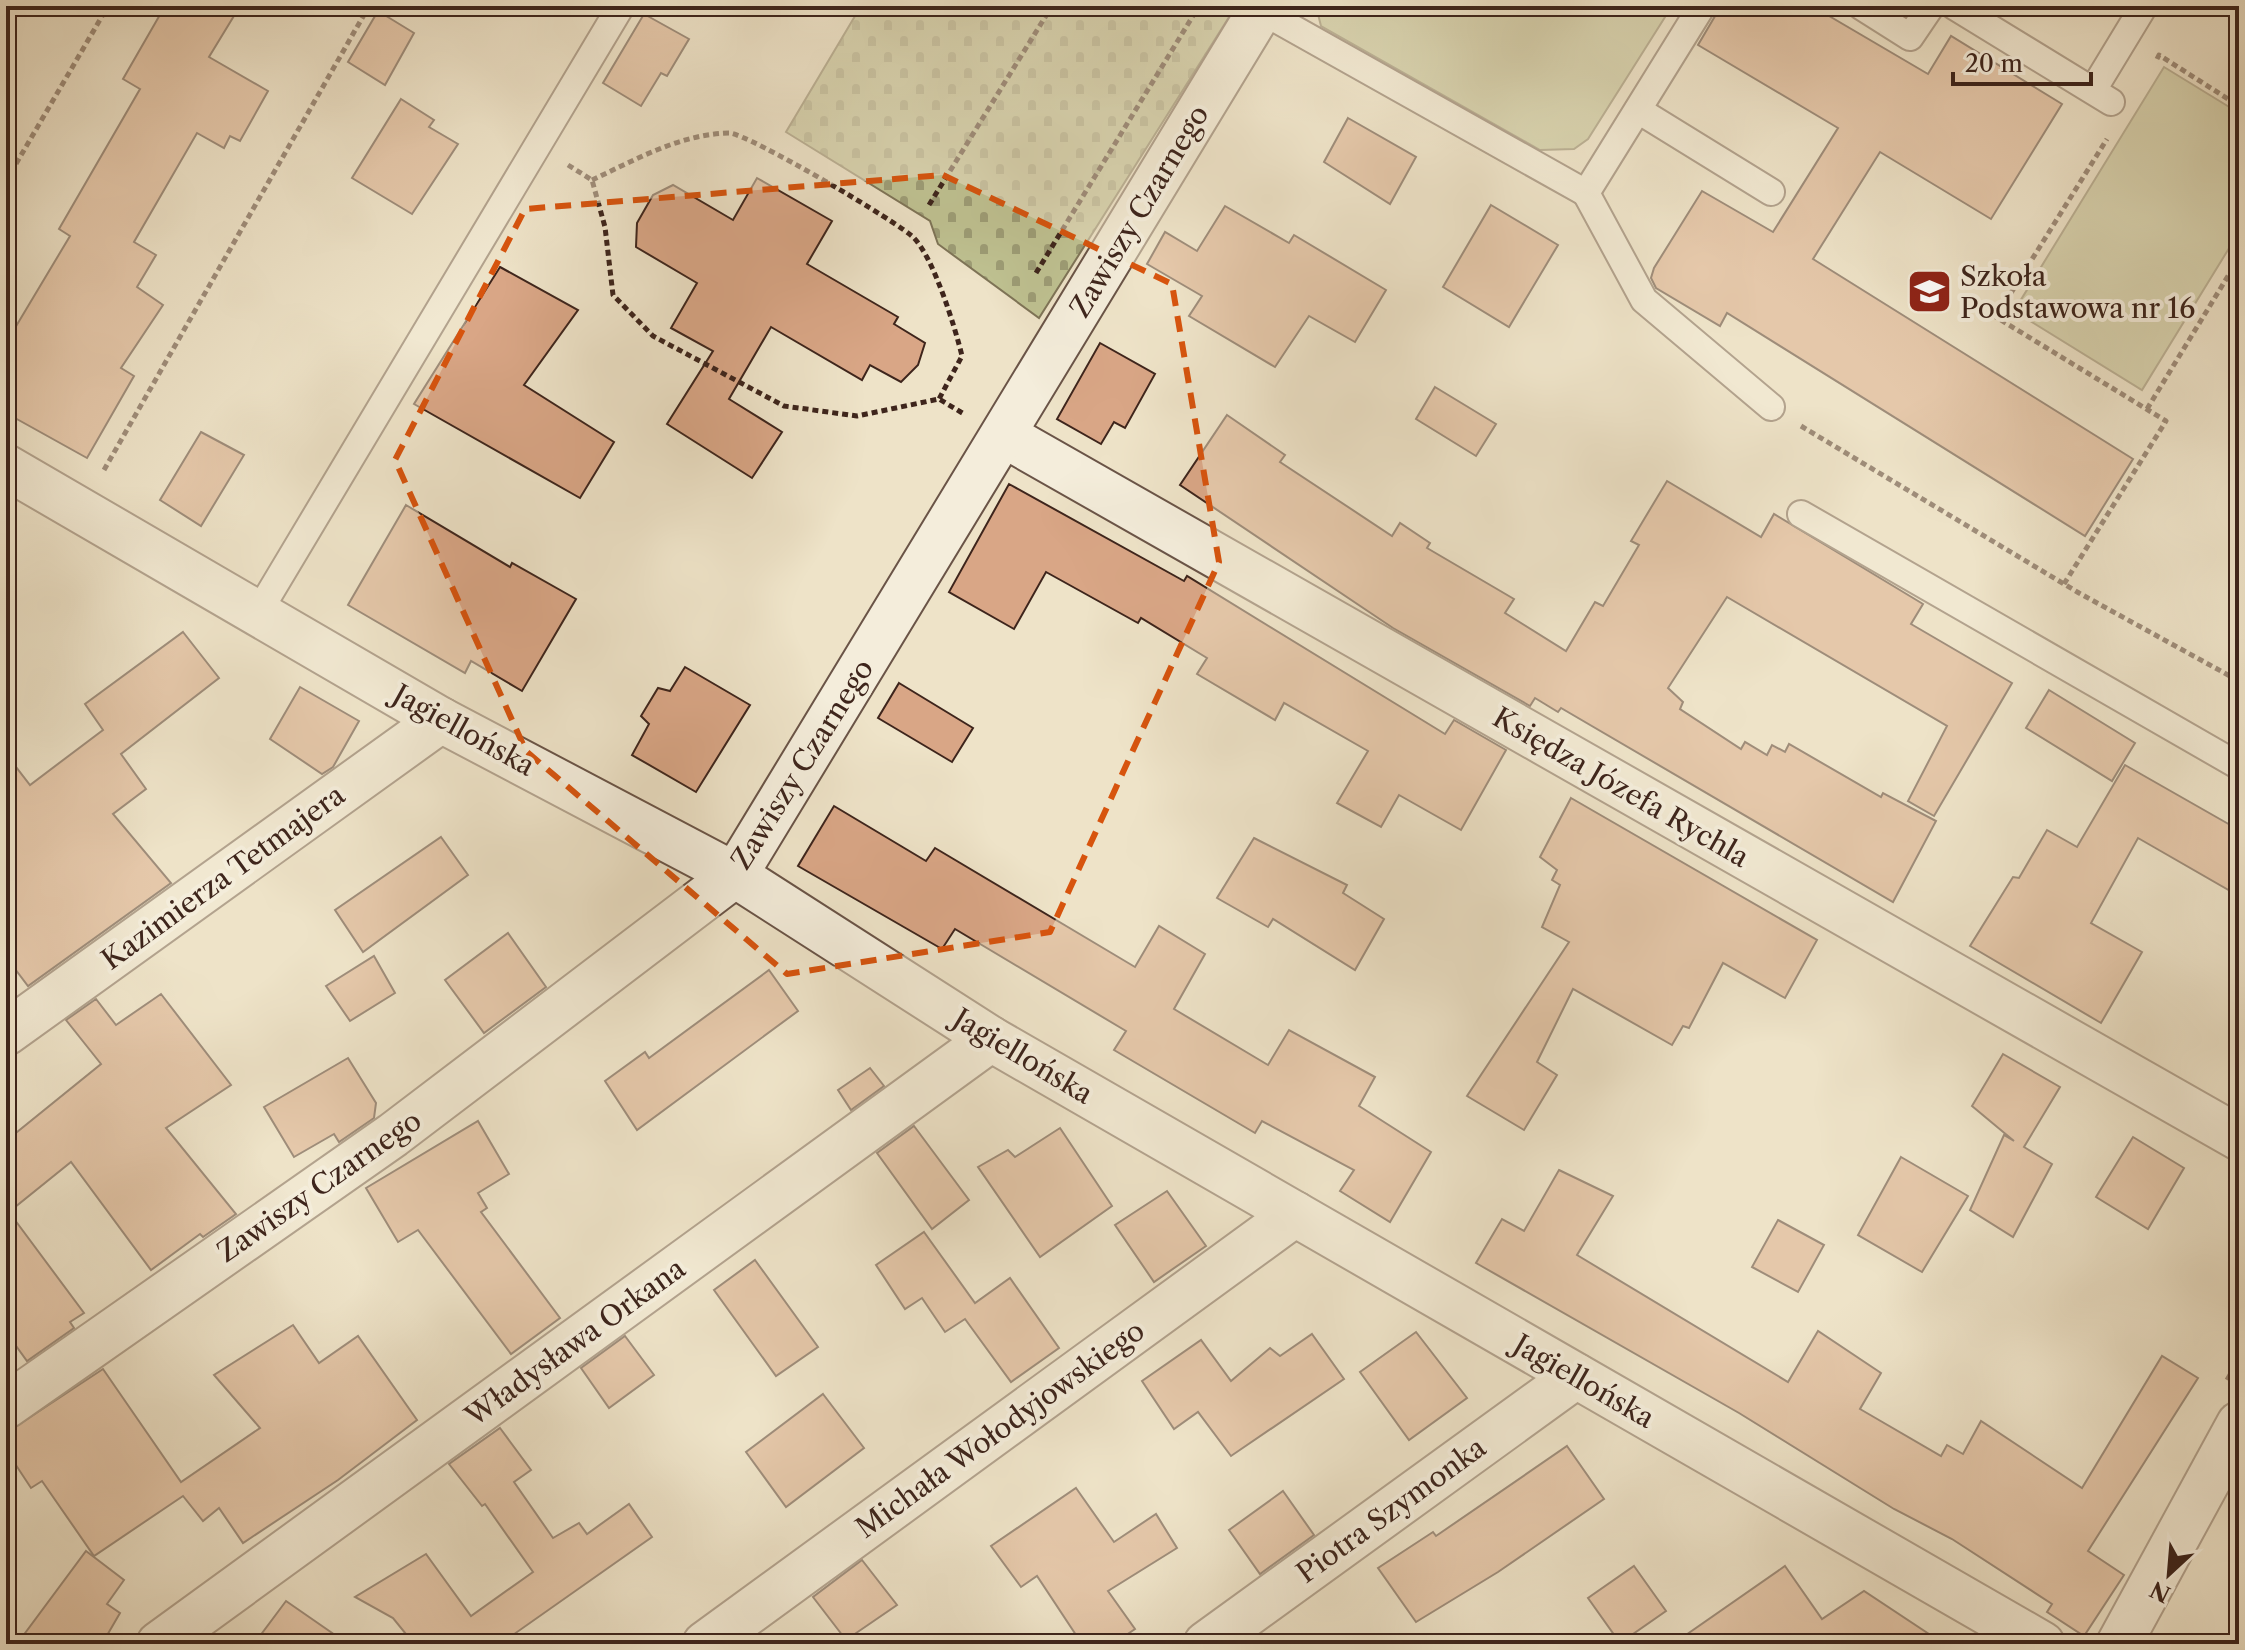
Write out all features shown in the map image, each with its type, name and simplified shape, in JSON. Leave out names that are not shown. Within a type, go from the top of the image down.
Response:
[{"type":"street","name":"Zawiszy Czarnego","points":[[6,1406],[393,1135],[735,875],[1261,8]]},
{"type":"street","name":"Księdza Józefa Rychla","points":[[1004,435],[2239,1138]]},
{"type":"street","name":"Jagiellońska","points":[[6,467],[259,611],[441,720],[735,875],[991,1039],[2042,1644]]},
{"type":"street","name":"Kazimierza Tetmajera","points":[[6,1033],[441,720]]},
{"type":"street","name":"Władysława Orkana","points":[[159,1644],[991,1039]]},
{"type":"street","name":"Michała Wołodyjowskiego","points":[[705,1644],[1295,1214]]},
{"type":"street","name":"Piotra Szymonka","points":[[1206,1644],[1576,1376]]},
{"type":"street","points":[[2119,1644],[2232,1405]]},
{"type":"lane","points":[[259,611],[621,6]]},
{"type":"lane","points":[[1586,193],[1702,6]]},
{"type":"lane","points":[[1861,6],[1910,37],[1931,6]]},
{"type":"lane","points":[[1954,6],[2102,96],[2144,6]]},
{"type":"lane","points":[[1261,8],[1586,193],[1644,300],[1771,407]]},
{"type":"lane","points":[[1638,110],[1771,192]]},
{"type":"lane","points":[[1801,514],[2239,766]]},
{"type":"path","points":[[6,181],[108,6]]},
{"type":"path","points":[[81,510],[369,6]]},
{"type":"path","points":[[929,205],[1052,6]]},
{"type":"path","points":[[1036,273],[1199,6]]},
{"type":"path","points":[[2152,66],[2159,55],[2239,106]]},
{"type":"path","points":[[592,180],[679,141],[732,133],[771,148],[914,238],[951,311],[962,356],[939,399]]},
{"type":"path","points":[[2064,584],[2166,421],[1996,317],[2109,136]]},
{"type":"path","points":[[537,146],[592,180],[605,227],[613,295],[653,336],[784,406],[857,416],[939,399],[1004,435]]},
{"type":"path","points":[[2147,409],[2239,258]]},
{"type":"path","points":[[1771,407],[2064,584],[2239,681]]},
{"type":"path","points":[[2232,1405],[2239,1360]]},
{"type":"highlighted area","points":[[943,175],[1172,284],[1219,562],[1050,932],[787,974],[526,751],[395,460],[525,209]]},
{"type":"green space","points":[[861,6],[1236,6],[1039,318],[938,244],[930,221],[786,132]]},
{"type":"green space","points":[[1316,6],[1672,6],[1588,139],[1574,149],[1540,150],[1321,26]]},
{"type":"green space","points":[[2164,67],[2239,113],[2239,232],[2142,390],[2014,311]]},
{"type":"building","points":[[165,6],[240,6],[209,57],[268,91],[240,141],[230,136],[224,148],[197,133],[134,242],[156,255],[137,287],[163,305],[121,368],[134,376],[87,458],[6,413],[6,343],[70,236],[59,229],[140,89],[123,79]]},
{"type":"building","points":[[1721,6],[1812,6],[1928,74],[1951,36],[2062,104],[1991,219],[1880,152],[1813,259],[2133,459],[2085,536],[1727,313],[1720,326],[1656,288],[1651,278],[1654,268],[1702,191],[1773,232],[1838,128],[1698,45]]},
{"type":"building","points":[[378,11],[414,33],[385,85],[348,62]]},
{"type":"building","points":[[644,14],[689,39],[667,76],[661,73],[641,106],[603,83]]},
{"type":"building","points":[[401,99],[434,120],[429,127],[458,144],[412,214],[352,178]]},
{"type":"building","points":[[1348,118],[1416,157],[1390,204],[1324,162]]},
{"type":"building","points":[[757,178],[832,221],[807,264],[898,317],[894,324],[925,343],[918,365],[901,382],[870,365],[862,380],[771,327],[729,399],[782,432],[752,478],[667,424],[713,351],[671,328],[697,283],[636,247],[637,223],[653,195],[673,185],[733,220]]},
{"type":"building","points":[[1491,205],[1558,245],[1509,327],[1443,287]]},
{"type":"building","points":[[1225,206],[1289,243],[1294,235],[1386,290],[1355,342],[1309,316],[1275,367],[1189,316],[1202,296],[1147,264],[1165,232],[1197,251]]},
{"type":"building","points":[[500,267],[578,310],[524,385],[614,442],[580,498],[414,404]]},
{"type":"building","points":[[1100,343],[1155,374],[1125,428],[1114,422],[1101,444],[1057,419]]},
{"type":"building","points":[[1435,387],[1496,424],[1476,456],[1416,419]]},
{"type":"building","points":[[1227,415],[1285,455],[1280,462],[1392,536],[1400,523],[1430,543],[1427,548],[1514,599],[1505,613],[1566,651],[1595,602],[1603,606],[1639,545],[1631,541],[1667,481],[1761,537],[1774,514],[1923,604],[1911,624],[2012,683],[1934,816],[1908,801],[1947,726],[1727,597],[1668,688],[1683,702],[1680,709],[1741,749],[1745,742],[1767,755],[1772,745],[1785,752],[1789,744],[1881,797],[1883,793],[1936,821],[1893,902],[1561,708],[1558,712],[1535,698],[1530,706],[1393,628],[1180,485]]},
{"type":"building","points":[[201,432],[244,455],[201,526],[160,500]]},
{"type":"building","points":[[1009,484],[1184,581],[1187,576],[1445,734],[1454,720],[1506,750],[1461,830],[1399,795],[1381,827],[1337,803],[1368,751],[1284,703],[1275,720],[1197,674],[1207,658],[1141,618],[1138,623],[1046,572],[1014,629],[949,592]]},
{"type":"building","points":[[406,505],[510,567],[512,563],[576,599],[522,691],[471,661],[465,673],[348,605]]},
{"type":"building","points":[[183,632],[219,678],[121,754],[146,789],[113,814],[171,883],[28,986],[6,957],[6,754],[30,785],[103,730],[85,704]]},
{"type":"building","points":[[685,667],[750,705],[696,792],[632,755],[649,724],[641,716],[658,688],[670,691]]},
{"type":"building","points":[[899,683],[973,728],[952,762],[878,718]]},
{"type":"building","points":[[300,687],[359,721],[333,767],[322,774],[270,739]]},
{"type":"building","points":[[2049,690],[2135,743],[2112,781],[2026,728]]},
{"type":"building","points":[[2125,765],[2239,830],[2239,896],[2138,838],[2091,923],[2142,952],[2101,1023],[1970,946],[2013,877],[2019,878],[2047,830],[2077,847]]},
{"type":"building","points":[[1571,798],[1817,940],[1785,998],[1723,963],[1689,1028],[1683,1026],[1672,1045],[1573,989],[1537,1062],[1557,1075],[1524,1130],[1467,1096],[1569,942],[1542,927],[1560,885],[1552,880],[1557,870],[1540,857]]},
{"type":"building","points":[[834,806],[926,861],[935,848],[1135,967],[1159,926],[1205,954],[1174,1009],[1268,1065],[1289,1030],[1375,1077],[1359,1106],[1431,1152],[1390,1222],[1340,1191],[1354,1170],[1262,1121],[1255,1133],[1114,1050],[1126,1031],[955,929],[942,949],[798,866]]},
{"type":"building","points":[[441,837],[468,875],[363,952],[335,910]]},
{"type":"building","points":[[1254,838],[1347,885],[1343,893],[1384,919],[1355,970],[1273,919],[1268,927],[1217,898]]},
{"type":"building","points":[[508,933],[546,987],[484,1033],[445,980]]},
{"type":"building","points":[[374,956],[395,993],[350,1021],[326,986]]},
{"type":"building","points":[[769,970],[798,1011],[637,1130],[605,1081],[645,1052],[649,1058]]},
{"type":"building","points":[[161,994],[231,1085],[166,1128],[236,1214],[203,1237],[200,1234],[151,1270],[71,1162],[9,1212],[84,1313],[70,1322],[74,1328],[27,1361],[6,1332],[6,1141],[101,1064],[66,1020],[96,999],[116,1025]]},
{"type":"building","points":[[2003,1054],[2060,1087],[2024,1147],[2052,1164],[2013,1237],[1970,1210],[2004,1135],[2014,1141],[1972,1106]]},
{"type":"building","points":[[348,1058],[376,1103],[374,1118],[339,1142],[334,1134],[294,1157],[264,1107]]},
{"type":"building","points":[[870,1068],[884,1086],[851,1110],[838,1090]]},
{"type":"building","points":[[478,1121],[509,1174],[478,1193],[487,1208],[481,1212],[560,1318],[511,1354],[418,1230],[398,1242],[366,1188]]},
{"type":"building","points":[[914,1126],[969,1200],[932,1229],[877,1153]]},
{"type":"building","points":[[1060,1128],[1112,1206],[1040,1257],[978,1167],[1008,1150],[1015,1157]]},
{"type":"building","points":[[2133,1137],[2184,1168],[2148,1229],[2096,1197]]},
{"type":"building","points":[[1901,1157],[1968,1196],[1922,1272],[1858,1235]]},
{"type":"building","points":[[1559,1170],[1613,1196],[1577,1255],[1788,1382],[1818,1331],[1881,1373],[1860,1409],[1941,1456],[1947,1445],[1963,1454],[1981,1421],[2082,1488],[2162,1356],[2198,1378],[2088,1551],[2124,1575],[2084,1636],[2047,1612],[2052,1604],[1952,1539],[1894,1509],[1739,1413],[1476,1263],[1502,1219],[1524,1231]]},
{"type":"building","points":[[1167,1191],[1206,1246],[1154,1282],[1115,1225]]},
{"type":"building","points":[[1778,1220],[1824,1245],[1798,1292],[1752,1267]]},
{"type":"building","points":[[924,1232],[975,1303],[1010,1278],[1059,1348],[1011,1382],[965,1319],[945,1332],[922,1298],[905,1309],[876,1265]]},
{"type":"building","points":[[755,1260],[818,1347],[776,1376],[714,1290]]},
{"type":"building","points":[[293,1325],[319,1363],[358,1336],[417,1420],[338,1480],[243,1543],[219,1508],[203,1521],[183,1496],[94,1556],[42,1481],[31,1488],[6,1450],[6,1433],[103,1369],[181,1482],[260,1428],[214,1375]]},
{"type":"building","points":[[1416,1332],[1467,1398],[1409,1440],[1360,1372]]},
{"type":"building","points":[[1312,1334],[1344,1379],[1231,1456],[1198,1412],[1174,1429],[1142,1381],[1201,1340],[1231,1381],[1270,1348],[1280,1356]]},
{"type":"building","points":[[625,1336],[654,1375],[609,1408],[581,1368]]},
{"type":"building","points":[[823,1394],[864,1448],[786,1507],[746,1452]]},
{"type":"building","points":[[500,1428],[531,1470],[514,1482],[553,1538],[579,1523],[587,1534],[629,1504],[652,1537],[500,1644],[414,1644],[393,1618],[355,1597],[426,1554],[471,1616],[533,1572],[485,1504],[482,1506],[449,1464]]},
{"type":"building","points":[[1567,1446],[1604,1499],[1498,1572],[1416,1622],[1378,1568],[1433,1532],[1436,1536]]},
{"type":"building","points":[[1076,1488],[1114,1542],[1156,1514],[1177,1548],[1108,1591],[1135,1629],[1113,1644],[1082,1644],[1037,1576],[1021,1587],[991,1546]]},
{"type":"building","points":[[1283,1491],[1314,1535],[1260,1574],[1229,1530]]},
{"type":"building","points":[[86,1551],[124,1580],[107,1604],[120,1613],[102,1644],[17,1644]]},
{"type":"building","points":[[862,1560],[897,1605],[846,1640],[813,1597]]},
{"type":"building","points":[[1634,1566],[1666,1611],[1620,1643],[1588,1598]]},
{"type":"building","points":[[1785,1566],[1822,1619],[1864,1591],[1944,1644],[1673,1644]]},
{"type":"building","points":[[286,1601],[348,1644],[254,1644]]},
{"type":"place","name":"Szkoła Podstawowa nr 16","points":[[1929,292]]}]
